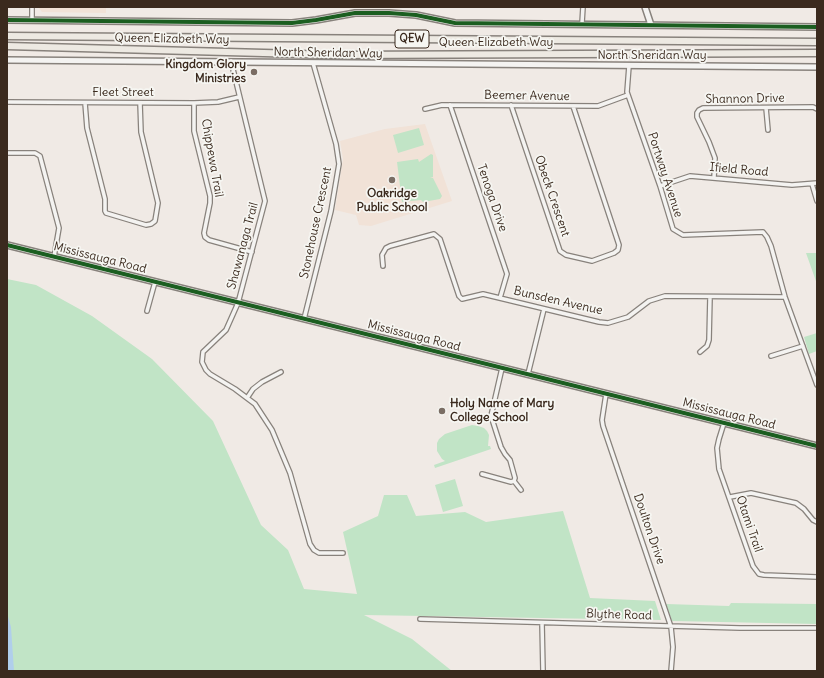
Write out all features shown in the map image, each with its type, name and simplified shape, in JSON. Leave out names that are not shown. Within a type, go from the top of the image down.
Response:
[{"type":"highway","name":"Queen Elizabeth Way","points":[[7,36],[817,42]]},
{"type":"highway","name":"Queen Elizabeth Way","points":[[7,46],[337,55],[817,53]]},
{"type":"street","points":[[32,7],[32,20]]},
{"type":"street","points":[[582,23],[583,7]]},
{"type":"street","points":[[646,7],[651,25]]},
{"type":"street","points":[[7,20],[292,22],[316,20],[355,13],[390,13],[421,16],[455,23],[582,23],[817,27]]},
{"type":"street","name":"North Sheridan Way","points":[[7,60],[629,66],[817,66]]},
{"type":"street","name":"Shawanaga Trail","points":[[231,61],[265,201],[238,303],[226,330],[203,352],[202,362],[210,374],[254,404],[266,421],[284,456],[290,472],[310,544],[314,550],[319,553],[343,553]]},
{"type":"street","name":"Stonehouse Crescent","points":[[304,319],[331,211],[339,164],[336,144],[313,62]]},
{"type":"street","name":"Portway Avenue","points":[[629,66],[628,96],[660,186],[673,230],[683,235],[763,232],[771,246],[785,297],[817,385]]},
{"type":"street","name":"Beemer Avenue","points":[[425,109],[438,105],[598,106],[628,96]]},
{"type":"street","name":"Fleet Street","points":[[7,102],[194,104],[239,98]]},
{"type":"street","points":[[85,103],[87,128],[105,199],[106,213],[146,225],[155,221],[158,203],[141,132],[140,103]]},
{"type":"street","name":"Chippewa Trail","points":[[194,104],[194,131],[210,196],[204,233],[205,237],[209,240],[252,252]]},
{"type":"street","name":"Tenoga Drive","points":[[450,105],[507,274],[500,298]]},
{"type":"street","name":"Obeck Crescent","points":[[511,105],[560,250],[566,255],[592,261],[614,254],[618,250],[619,245],[573,106]]},
{"type":"street","name":"Shannon Drive","points":[[714,178],[715,166],[713,150],[696,113],[704,108],[813,107],[817,109]]},
{"type":"street","points":[[766,108],[768,130]]},
{"type":"street","points":[[7,153],[35,153],[40,156],[59,228],[54,257]]},
{"type":"street","name":"Ifield Road","points":[[660,186],[690,176],[792,185],[817,183]]},
{"type":"street","points":[[812,184],[817,201]]},
{"type":"street","name":"Bunsden Avenue","points":[[383,266],[382,255],[386,248],[434,234],[440,239],[459,296],[462,299],[484,294],[608,323],[628,317],[649,302],[664,296],[785,297]]},
{"type":"street","name":"Mississauga Road","points":[[7,245],[817,446]]},
{"type":"street","points":[[147,311],[155,282]]},
{"type":"street","points":[[700,352],[707,346],[709,340],[710,297]]},
{"type":"street","points":[[528,374],[544,309]]},
{"type":"street","points":[[771,356],[803,346]]},
{"type":"street","points":[[502,368],[491,416],[501,447],[510,460],[515,478],[514,481],[521,490]]},
{"type":"street","points":[[247,398],[253,389],[262,382],[281,372]]},
{"type":"street","name":"Doulton Drive","points":[[606,394],[602,420],[603,426],[670,626],[673,658],[671,671]]},
{"type":"street","name":"Otami Trail","points":[[724,423],[719,439],[719,469],[752,566],[759,574],[764,575],[817,577]]},
{"type":"street","points":[[482,474],[507,482],[514,481]]},
{"type":"street","points":[[730,498],[751,493],[796,503],[817,522]]},
{"type":"street","name":"Blythe Road","points":[[420,619],[670,626],[817,628]]},
{"type":"street","points":[[542,623],[543,671]]},
{"type":"shaded area","points":[[38,7],[106,7],[106,13],[42,12]]},
{"type":"shaded area","name":"Oakridge Public School","points":[[425,124],[452,201],[371,226],[359,225],[356,215],[335,210],[343,159],[340,141],[385,129]]},
{"type":"green space","points":[[419,128],[424,145],[398,153],[393,135]]},
{"type":"green space","points":[[431,154],[433,155],[433,177],[430,178],[433,178],[442,196],[440,199],[423,202],[421,200],[402,202],[397,162],[418,159],[419,162]]},
{"type":"green space","points":[[806,253],[817,253],[817,284]]},
{"type":"green space","points":[[7,279],[36,285],[92,316],[152,359],[213,421],[261,525],[288,550],[304,589],[357,594],[343,532],[378,516],[384,495],[407,495],[416,516],[465,512],[486,522],[563,511],[590,598],[655,601],[661,620],[364,615],[412,639],[452,671],[7,671]]},
{"type":"green space","points":[[817,333],[817,351],[809,354],[804,337]]},
{"type":"green space","points":[[472,425],[484,428],[487,431],[489,435],[488,446],[490,446],[491,449],[435,468],[434,465],[445,461],[437,451],[437,443],[439,439],[445,434]]},
{"type":"green space","points":[[455,479],[463,506],[443,512],[435,485]]},
{"type":"green space","points":[[731,603],[817,604],[817,624],[672,621],[666,604],[729,606]]},
{"type":"water","points":[[7,613],[11,627],[14,671],[7,671]]},
{"type":"cycle path","points":[[7,20],[292,23],[355,13],[389,13],[416,15],[455,23],[817,27]]},
{"type":"cycle path","points":[[7,245],[817,446]]},
{"type":"place","name":"Kingdom Glory Ministries","points":[[254,72]]},
{"type":"place","name":"Oakridge Public School","points":[[392,180]]},
{"type":"place","name":"Holy Name of Mary College School","points":[[442,411]]}]
